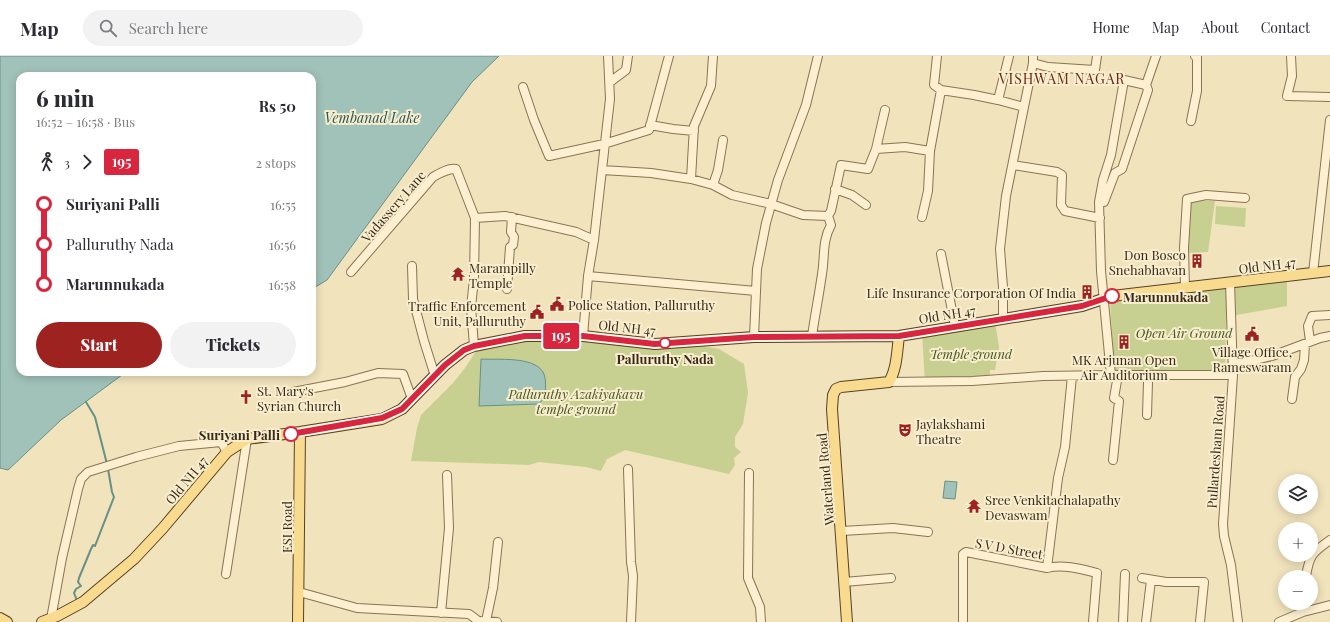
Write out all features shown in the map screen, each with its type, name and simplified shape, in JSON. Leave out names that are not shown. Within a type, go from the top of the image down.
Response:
[{"type":"main road","name":"Old NH 47","points":[[46,620],[84,602],[134,559],[163,528],[228,452],[247,439],[300,432],[382,418],[402,409],[434,376],[464,350],[474,346],[525,336],[583,336],[655,344],[754,337],[899,336],[1082,306],[1104,300],[1112,296],[1330,271]]},
{"type":"main road","points":[[889,382],[893,376],[895,368],[899,336]]},
{"type":"main road","name":"Waterland Road","points":[[847,622],[842,532],[832,409],[833,395],[836,389],[841,387],[889,382]]},
{"type":"main road","name":"ESI Road","points":[[298,622],[300,432]]},
{"type":"main road","points":[[0,618],[7,622]]},
{"type":"street","points":[[583,336],[588,276],[594,240],[610,99],[608,56]]},
{"type":"street","points":[[610,82],[626,70],[628,56]]},
{"type":"street","points":[[523,87],[534,120],[549,156],[604,144],[648,130],[669,56]]},
{"type":"street","points":[[691,178],[694,126],[711,86],[713,56]]},
{"type":"street","points":[[754,337],[757,268],[766,223],[778,180],[806,105],[818,56]]},
{"type":"street","points":[[936,56],[934,86],[941,90],[974,95],[1024,107]]},
{"type":"street","points":[[998,100],[1009,56]]},
{"type":"street","points":[[1003,318],[1003,287],[1000,249],[1006,196],[1033,59],[1048,67],[1095,70],[1096,56]]},
{"type":"street","points":[[1099,202],[1104,202],[1115,173],[1122,170],[1148,90],[1146,85],[1156,56]]},
{"type":"street","points":[[1191,121],[1197,91],[1197,56],[1195,56]]},
{"type":"street","points":[[1291,56],[1292,76],[1287,96],[1330,97]]},
{"type":"street","points":[[1113,460],[1119,401],[1114,398],[1114,375],[1101,271],[1099,202],[1103,180],[1111,155],[1124,80],[1146,85]]},
{"type":"street","points":[[922,217],[928,191],[930,151],[941,90]]},
{"type":"street","points":[[812,336],[823,272],[824,244],[831,225],[828,216],[831,211],[841,165],[868,169],[876,149],[885,110]]},
{"type":"street","points":[[1313,273],[1329,142],[1330,120]]},
{"type":"street","points":[[650,126],[694,130]]},
{"type":"street","points":[[713,185],[718,170],[723,140]]},
{"type":"street","points":[[876,149],[905,147],[930,151]]},
{"type":"street","points":[[1013,165],[1057,172],[1062,175],[1061,205],[1065,211],[1100,218]]},
{"type":"street","name":"Vadassery Lane","points":[[350,272],[433,177],[439,173],[456,169],[475,218]]},
{"type":"street","points":[[602,170],[651,173],[691,178],[713,185],[732,195],[771,204],[803,215],[828,216]]},
{"type":"street","points":[[835,189],[852,195],[866,205]]},
{"type":"street","points":[[1186,288],[1184,248],[1187,199],[1206,195],[1245,198]]},
{"type":"street","points":[[474,346],[471,307],[474,279],[475,218],[505,216],[576,232],[594,240]]},
{"type":"street","points":[[507,289],[510,248],[513,245],[514,237],[511,232],[512,218]]},
{"type":"street","points":[[941,254],[955,326]]},
{"type":"street","points":[[412,266],[413,299],[434,376]]},
{"type":"street","points":[[588,276],[756,291]]},
{"type":"street","name":"Pullardesham Road","points":[[1230,282],[1233,365],[1223,524],[1224,536],[1231,565],[1238,622]]},
{"type":"street","points":[[1292,398],[1295,377],[1301,369],[1304,360],[1308,326],[1312,316],[1330,315]]},
{"type":"street","points":[[1233,365],[1272,356],[1330,336]]},
{"type":"street","points":[[288,393],[345,382],[378,373],[403,374],[412,399]]},
{"type":"street","points":[[1147,415],[1149,375]]},
{"type":"street","points":[[889,382],[972,381],[1043,376],[1232,376]]},
{"type":"street","name":"S V D Street","points":[[963,622],[963,554],[966,552],[1047,568],[1058,478],[1065,447],[1072,376]]},
{"type":"street","points":[[226,574],[247,439]]},
{"type":"street","points":[[46,620],[80,479],[88,472],[136,457],[179,446],[221,442],[228,452]]},
{"type":"street","points":[[628,469],[632,576],[631,622]]},
{"type":"street","points":[[749,473],[748,578],[760,608],[761,622]]},
{"type":"street","points":[[442,613],[448,528],[447,475]]},
{"type":"street","points":[[842,532],[893,528],[928,532]]},
{"type":"street","points":[[1307,570],[1308,561],[1316,550],[1330,540]]},
{"type":"street","points":[[486,621],[493,588],[498,542]]},
{"type":"street","points":[[1047,568],[1052,566],[1075,568],[1097,573],[1093,622]]},
{"type":"street","points":[[1123,622],[1124,574]]},
{"type":"street","points":[[844,582],[891,578]]},
{"type":"street","points":[[1142,578],[1166,582],[1204,582],[1200,622]]},
{"type":"street","points":[[1146,622],[1152,580]]},
{"type":"street","points":[[299,592],[357,608],[469,614],[477,621],[497,622]]},
{"type":"street","points":[[1283,621],[1303,612],[1330,605]]},
{"type":"green space","points":[[1189,200],[1215,201],[1208,252],[1185,253]]},
{"type":"green space","points":[[1216,206],[1246,208],[1245,227],[1215,224]]},
{"type":"green space","points":[[1287,276],[1287,306],[1231,316],[1231,283]]},
{"type":"green space","name":"Open Air Ground","points":[[1227,284],[1225,373],[1114,372],[1110,299]]},
{"type":"green space","name":"Temple ground","points":[[995,322],[999,347],[995,370],[990,370],[990,378],[925,383],[922,333]]},
{"type":"green space","name":"Palluruthy Azakiyakavu temple ground","points":[[534,338],[687,343],[719,349],[744,364],[748,393],[743,424],[735,437],[735,447],[741,452],[734,458],[735,465],[729,474],[625,450],[607,459],[601,471],[586,467],[539,462],[529,465],[411,461],[421,415],[453,383],[478,348]]},
{"type":"water","name":"Vembanad Lake","points":[[0,56],[499,56],[472,82],[327,280],[316,287],[316,72],[16,72],[16,376],[121,376],[61,420],[8,470],[0,468]]},
{"type":"water","points":[[481,359],[523,361],[538,367],[543,372],[545,378],[545,397],[539,404],[479,406]]},
{"type":"water","points":[[945,481],[957,482],[955,499],[943,498]]},
{"type":"waterway","points":[[86,402],[95,417],[107,464]]},
{"type":"waterway","points":[[76,598],[74,593],[76,589],[81,586],[78,582],[79,578],[91,549],[93,545],[95,546],[114,497],[108,469]]},
{"type":"bus line","name":"195","points":[[291,434],[382,418],[402,409],[445,365],[464,350],[474,346],[525,336],[583,336],[655,344],[754,337],[899,336],[1082,306],[1104,300],[1112,296]]},
{"type":"place","name":"Don Bosco Snehabhavan","points":[[1197,261]]},
{"type":"place","name":"Marampilly Temple","points":[[458,274]]},
{"type":"place","name":"Life Insurance Corporation Of India","points":[[1087,292]]},
{"type":"place","name":"Marunnukada","points":[[1112,296]]},
{"type":"place","name":"Police Station, Palluruthy","points":[[557,304]]},
{"type":"place","name":"Traffic Enforcement Unit, Palluruthy","points":[[537,312]]},
{"type":"place","name":"Village Office, Rameswaram","points":[[1252,334]]},
{"type":"place","name":"MK Arjunan Open Air Auditorium","points":[[1124,342]]},
{"type":"place","name":"Palluruthy Nada","points":[[665,343]]},
{"type":"place","name":"St. Mary's Syrian Church","points":[[246,397]]},
{"type":"place","name":"Jaylakshami Theatre","points":[[905,430]]},
{"type":"place","name":"Suriyani Palli","points":[[291,434]]},
{"type":"place","name":"Sree Venkitachalapathy Devaswam","points":[[974,506]]},
{"type":"district","name":"VISHWAM NAGAR","points":[[1062,78]]}]
